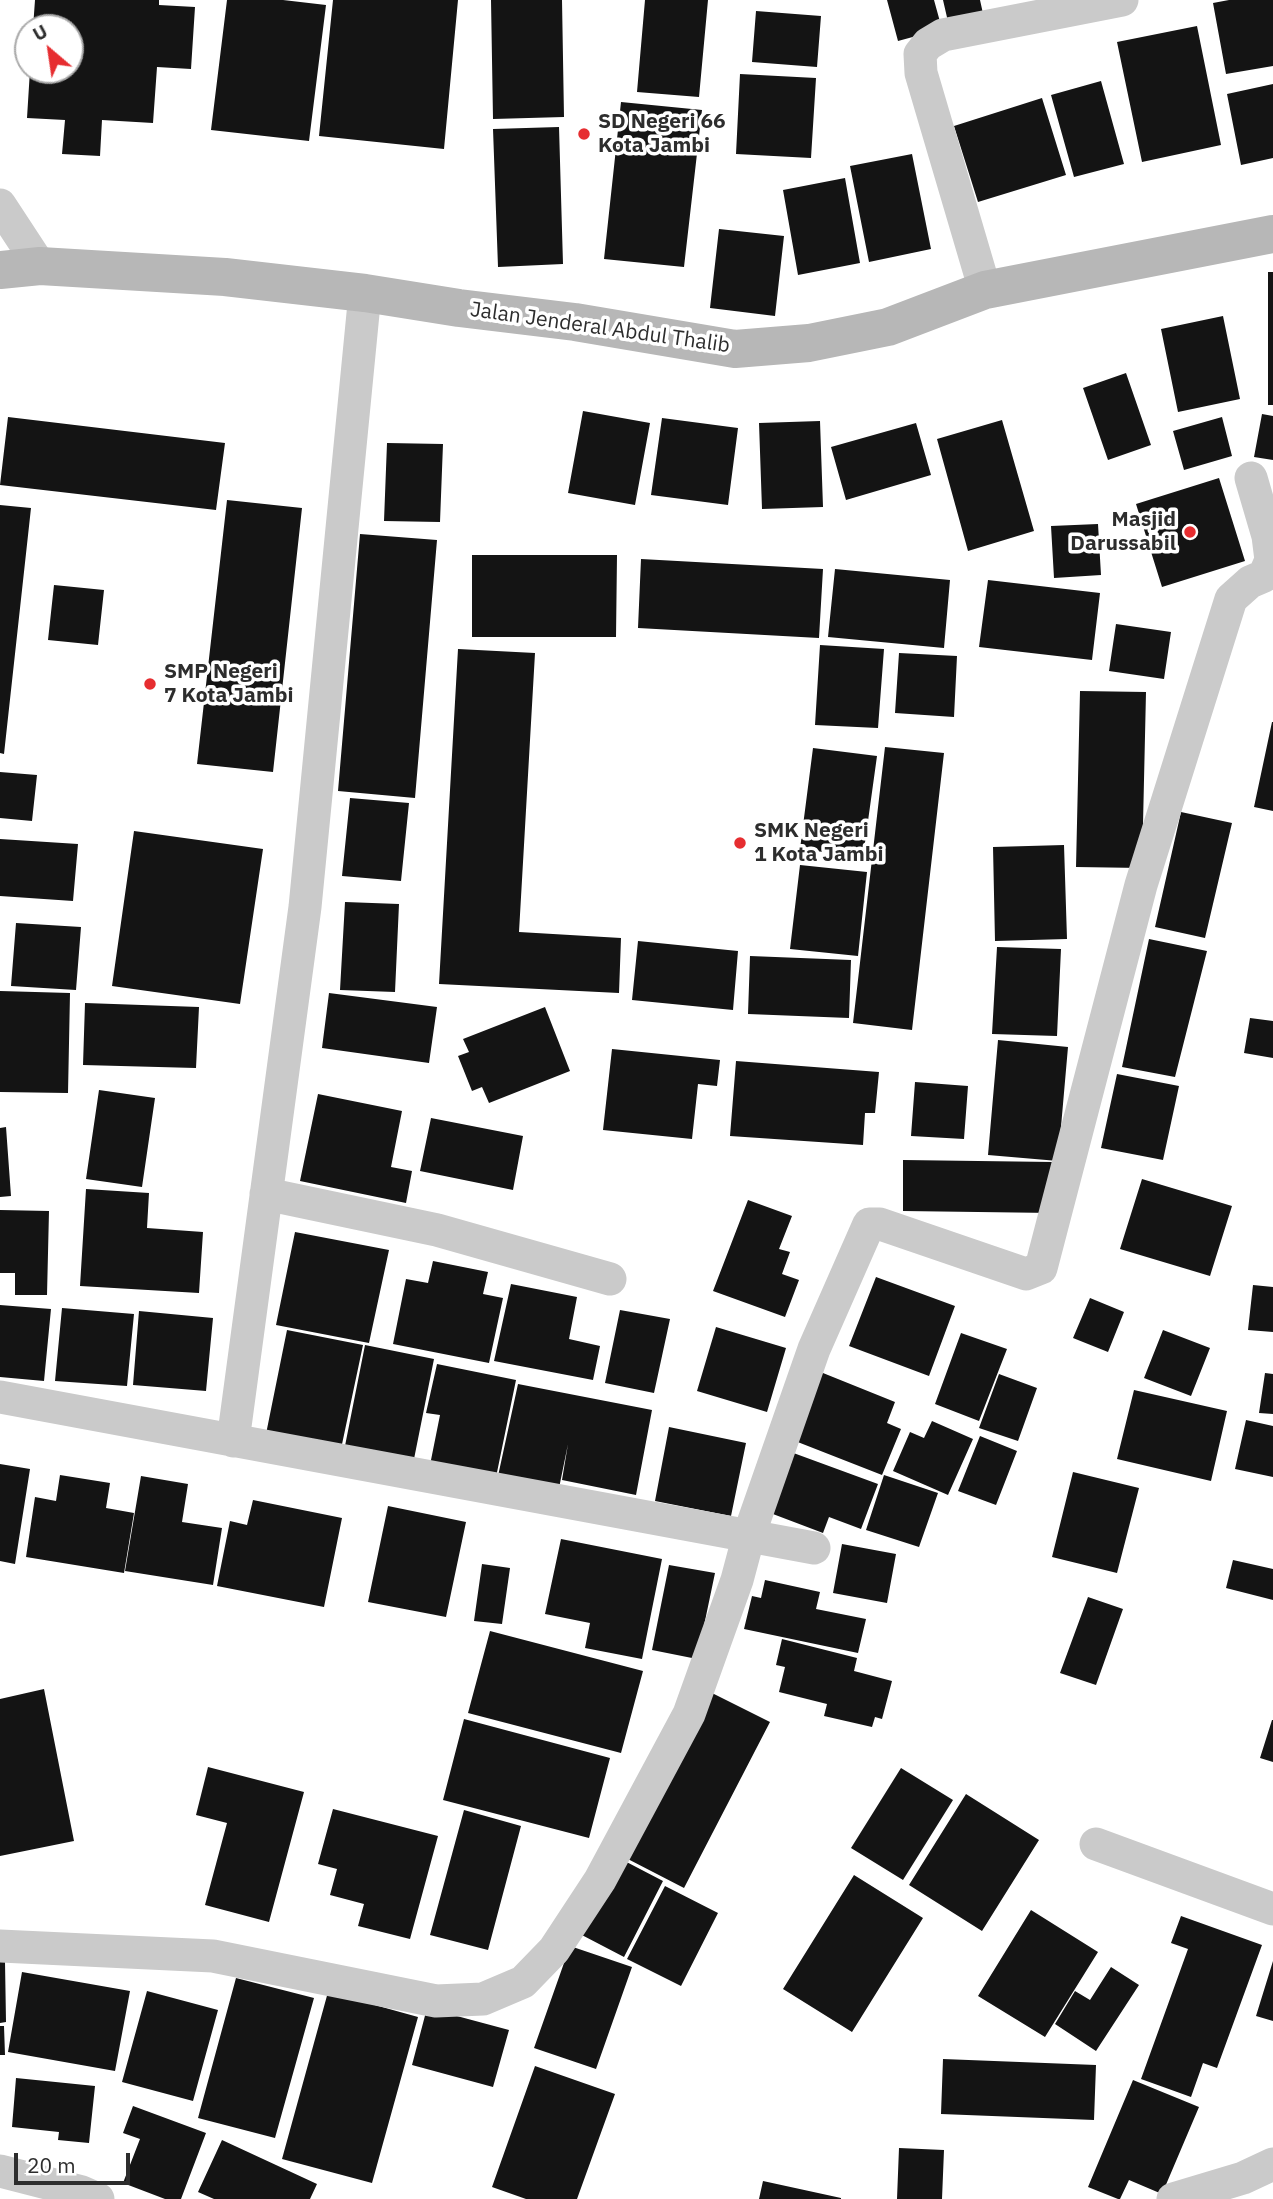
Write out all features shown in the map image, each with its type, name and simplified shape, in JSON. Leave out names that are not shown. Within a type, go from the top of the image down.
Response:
[{"type":"street","points":[[985,290],[921,73],[920,54],[928,44],[943,35],[1122,0]]},
{"type":"street","points":[[0,205],[40,266]]},
{"type":"street","name":"Jalan Jenderal Abdul Thalib","points":[[0,270],[40,266],[225,277],[575,321],[735,349],[809,343],[888,327],[985,290],[1273,234]]},
{"type":"street","points":[[233,1441],[305,907],[365,293]]},
{"type":"street","points":[[0,1946],[213,1956],[436,2001],[483,1999],[523,1982],[554,1950],[600,1880],[689,1714],[814,1349],[869,1224],[880,1224],[1026,1274],[1041,1269],[1141,885],[1231,599],[1250,582],[1264,576],[1271,560],[1268,536],[1251,478]]},
{"type":"street","points":[[266,1194],[437,1230],[610,1279]]},
{"type":"street","points":[[0,1398],[814,1548]]},
{"type":"street","points":[[1096,1844],[1273,1909]]},
{"type":"street","points":[[1174,2199],[1243,2178],[1273,2164]]},
{"type":"street","points":[[0,2171],[82,2192],[98,2199]]},
{"type":"building","points":[[35,0],[159,0],[159,5],[195,7],[191,69],[157,67],[153,123],[102,120],[100,156],[62,154],[65,120],[27,118],[29,84],[84,84],[84,14],[34,14]]},
{"type":"building","points":[[227,0],[283,0],[326,5],[309,141],[211,130]]},
{"type":"building","points":[[333,0],[458,0],[444,149],[319,136]]},
{"type":"building","points":[[491,0],[562,0],[564,117],[493,119]]},
{"type":"building","points":[[645,0],[708,0],[699,97],[637,92]]},
{"type":"building","points":[[887,0],[934,0],[942,29],[898,41]]},
{"type":"building","points":[[943,0],[980,0],[984,18],[949,26]]},
{"type":"building","points":[[1229,0],[1273,0],[1273,66],[1226,74],[1213,3]]},
{"type":"building","points":[[756,11],[821,16],[817,67],[752,62]]},
{"type":"building","points":[[1197,26],[1221,145],[1142,162],[1117,42]]},
{"type":"building","points":[[740,74],[816,78],[811,158],[736,154]]},
{"type":"building","points":[[1101,81],[1124,164],[1074,177],[1051,95]]},
{"type":"building","points":[[1273,84],[1273,158],[1241,165],[1227,94]]},
{"type":"building","points":[[1042,98],[1066,175],[978,202],[954,126]]},
{"type":"building","points":[[621,102],[702,110],[684,267],[604,259]]},
{"type":"building","points":[[559,127],[563,264],[498,267],[493,129]]},
{"type":"building","points":[[912,154],[931,249],[869,262],[850,166]]},
{"type":"building","points":[[845,178],[860,263],[798,275],[783,190]]},
{"type":"building","points":[[719,229],[784,236],[775,316],[710,308]]},
{"type":"building","points":[[1268,272],[1273,272],[1273,405],[1268,405]]},
{"type":"building","points":[[1223,316],[1240,399],[1178,412],[1161,329]]},
{"type":"building","points":[[1126,373],[1151,445],[1108,460],[1083,388]]},
{"type":"building","points":[[583,411],[650,423],[635,505],[568,493]]},
{"type":"building","points":[[1262,414],[1273,416],[1273,460],[1254,457]]},
{"type":"building","points":[[8,417],[225,443],[216,510],[0,485]]},
{"type":"building","points":[[1222,417],[1232,456],[1184,470],[1173,431]]},
{"type":"building","points":[[662,418],[738,428],[728,505],[651,495]]},
{"type":"building","points":[[1002,420],[1034,531],[968,551],[937,439]]},
{"type":"building","points":[[820,421],[823,507],[762,509],[759,423]]},
{"type":"building","points":[[916,423],[931,475],[846,500],[831,447]]},
{"type":"building","points":[[387,443],[443,444],[440,522],[384,521]]},
{"type":"building","name":"Masjid Darussabil","points":[[1219,478],[1245,561],[1162,587],[1136,504]]},
{"type":"building","points":[[227,500],[302,508],[273,772],[197,764]]},
{"type":"building","points":[[0,505],[31,508],[4,754],[0,753]]},
{"type":"building","points":[[1098,524],[1101,575],[1054,578],[1051,526]]},
{"type":"building","points":[[360,534],[437,540],[415,798],[338,791]]},
{"type":"building","points":[[472,555],[617,555],[616,637],[472,637]]},
{"type":"building","points":[[641,559],[823,569],[819,638],[638,628]]},
{"type":"building","points":[[835,569],[950,580],[944,648],[828,637]]},
{"type":"building","points":[[988,580],[1100,593],[1092,660],[979,647]]},
{"type":"building","points":[[54,585],[104,590],[98,645],[48,640]]},
{"type":"building","points":[[1116,624],[1171,632],[1164,679],[1109,671]]},
{"type":"building","points":[[820,645],[884,649],[878,728],[815,725]]},
{"type":"building","points":[[458,649],[535,653],[519,932],[621,938],[619,993],[439,984]]},
{"type":"building","points":[[899,653],[957,656],[954,717],[895,713]]},
{"type":"building","points":[[1080,691],[1146,692],[1142,868],[1076,867]]},
{"type":"building","points":[[1273,722],[1273,811],[1254,807]]},
{"type":"building","points":[[885,747],[944,753],[912,1030],[853,1023]]},
{"type":"building","points":[[813,748],[877,756],[863,857],[800,849]]},
{"type":"building","points":[[0,772],[37,775],[32,821],[0,818]]},
{"type":"building","points":[[350,798],[409,803],[401,881],[342,876]]},
{"type":"building","points":[[1181,812],[1232,823],[1205,938],[1155,927]]},
{"type":"building","points":[[134,831],[263,849],[240,1004],[112,986]]},
{"type":"building","points":[[0,839],[78,844],[73,901],[0,896]]},
{"type":"building","points":[[1064,845],[1067,939],[995,941],[993,847]]},
{"type":"building","points":[[800,865],[867,872],[858,956],[790,949]]},
{"type":"building","points":[[345,902],[399,904],[395,992],[340,990]]},
{"type":"building","points":[[16,923],[81,927],[76,990],[11,986]]},
{"type":"building","points":[[1149,939],[1207,951],[1175,1077],[1122,1067]]},
{"type":"building","points":[[638,941],[738,951],[733,1010],[632,1000]]},
{"type":"building","points":[[997,947],[1061,949],[1057,1036],[992,1034]]},
{"type":"building","points":[[750,956],[851,960],[849,1018],[748,1014]]},
{"type":"building","points":[[0,991],[70,993],[68,1093],[0,1092]]},
{"type":"building","points":[[329,993],[437,1007],[429,1063],[322,1048]]},
{"type":"building","points":[[85,1003],[199,1007],[196,1068],[83,1065]]},
{"type":"building","points":[[545,1007],[570,1071],[489,1103],[482,1087],[472,1091],[458,1056],[469,1052],[463,1039]]},
{"type":"building","points":[[1250,1018],[1273,1021],[1273,1058],[1244,1053]]},
{"type":"building","points":[[998,1040],[1068,1047],[1058,1161],[988,1155]]},
{"type":"building","points":[[612,1049],[720,1060],[717,1086],[698,1084],[692,1139],[603,1130]]},
{"type":"building","points":[[736,1061],[879,1072],[875,1113],[865,1113],[863,1145],[730,1136]]},
{"type":"building","points":[[1117,1074],[1179,1086],[1163,1160],[1101,1148]]},
{"type":"building","points":[[915,1082],[968,1086],[964,1139],[911,1136]]},
{"type":"building","points":[[99,1090],[155,1098],[142,1187],[86,1179]]},
{"type":"building","points":[[318,1094],[402,1111],[391,1167],[412,1171],[406,1203],[300,1181]]},
{"type":"building","points":[[431,1118],[523,1136],[513,1190],[420,1171]]},
{"type":"building","points":[[6,1127],[11,1196],[0,1197],[0,1128]]},
{"type":"building","points":[[903,1160],[1053,1162],[1053,1213],[903,1211]]},
{"type":"building","points":[[1142,1179],[1232,1206],[1210,1276],[1120,1249]]},
{"type":"building","points":[[86,1189],[149,1193],[147,1228],[203,1232],[199,1293],[80,1286]]},
{"type":"building","points":[[748,1200],[792,1216],[779,1249],[790,1252],[782,1274],[799,1280],[785,1317],[713,1291]]},
{"type":"building","points":[[0,1210],[49,1211],[47,1295],[15,1295],[15,1273],[0,1273]]},
{"type":"building","points":[[295,1232],[389,1250],[369,1343],[276,1325]]},
{"type":"building","points":[[433,1261],[488,1272],[483,1294],[503,1298],[489,1363],[393,1344],[406,1279],[428,1283]]},
{"type":"building","points":[[876,1277],[955,1306],[929,1376],[849,1346]]},
{"type":"building","points":[[511,1284],[577,1297],[569,1339],[600,1346],[593,1380],[494,1361]]},
{"type":"building","points":[[1253,1285],[1273,1287],[1273,1332],[1248,1330]]},
{"type":"building","points":[[1090,1298],[1124,1312],[1108,1352],[1073,1338]]},
{"type":"building","points":[[0,1305],[51,1309],[44,1381],[0,1377]]},
{"type":"building","points":[[62,1308],[134,1314],[127,1386],[55,1381]]},
{"type":"building","points":[[620,1310],[670,1319],[654,1393],[605,1383]]},
{"type":"building","points":[[139,1311],[213,1318],[206,1391],[133,1385]]},
{"type":"building","points":[[716,1327],[786,1348],[767,1412],[697,1391]]},
{"type":"building","points":[[287,1330],[363,1345],[341,1449],[266,1434]]},
{"type":"building","points":[[1163,1330],[1210,1348],[1191,1396],[1144,1378]]},
{"type":"building","points":[[961,1333],[1007,1349],[979,1421],[935,1404]]},
{"type":"building","points":[[365,1345],[434,1359],[412,1469],[343,1456]]},
{"type":"building","points":[[437,1364],[516,1380],[495,1482],[429,1470],[440,1415],[426,1413]]},
{"type":"building","points":[[818,1371],[895,1402],[887,1423],[901,1429],[882,1475],[790,1439]]},
{"type":"building","points":[[1265,1373],[1273,1374],[1273,1414],[1259,1413]]},
{"type":"building","points":[[999,1374],[1037,1388],[1018,1441],[979,1428]]},
{"type":"building","points":[[518,1384],[652,1410],[636,1495],[562,1480],[568,1444],[559,1488],[498,1476]]},
{"type":"building","points":[[1134,1390],[1227,1411],[1211,1481],[1117,1459]]},
{"type":"building","points":[[1246,1420],[1273,1426],[1273,1477],[1235,1469]]},
{"type":"building","points":[[932,1421],[973,1439],[948,1495],[893,1471],[910,1432],[924,1438]]},
{"type":"building","points":[[669,1427],[746,1443],[731,1516],[655,1501]]},
{"type":"building","points":[[980,1436],[1017,1451],[996,1505],[958,1491]]},
{"type":"building","points":[[788,1451],[878,1484],[861,1529],[829,1517],[823,1533],[765,1511]]},
{"type":"building","points":[[0,1464],[30,1469],[15,1564],[0,1561]]},
{"type":"building","points":[[1073,1472],[1139,1488],[1117,1573],[1052,1557]]},
{"type":"building","points":[[60,1475],[110,1483],[106,1508],[134,1513],[124,1573],[26,1557],[35,1497],[56,1501]]},
{"type":"building","points":[[884,1475],[938,1493],[919,1547],[866,1530]]},
{"type":"building","points":[[141,1476],[188,1484],[182,1522],[222,1528],[213,1585],[125,1571]]},
{"type":"building","points":[[253,1500],[342,1518],[324,1607],[217,1586],[230,1521],[247,1525]]},
{"type":"building","points":[[388,1506],[466,1522],[446,1617],[368,1602]]},
{"type":"building","points":[[561,1539],[662,1559],[642,1659],[585,1648],[590,1623],[545,1614]]},
{"type":"building","points":[[842,1544],[896,1554],[887,1603],[833,1593]]},
{"type":"building","points":[[1233,1560],[1273,1569],[1273,1600],[1226,1588]]},
{"type":"building","points":[[482,1564],[510,1568],[502,1624],[474,1621]]},
{"type":"building","points":[[669,1565],[715,1573],[697,1659],[652,1650]]},
{"type":"building","points":[[765,1580],[820,1592],[816,1609],[866,1619],[858,1653],[744,1629],[752,1596],[761,1598]]},
{"type":"building","points":[[1088,1597],[1123,1609],[1096,1685],[1060,1673]]},
{"type":"building","points":[[490,1631],[643,1671],[621,1753],[468,1713]]},
{"type":"building","points":[[782,1639],[857,1658],[854,1671],[892,1681],[882,1719],[875,1717],[872,1727],[824,1716],[827,1704],[779,1692],[785,1667],[776,1665]]},
{"type":"building","points":[[44,1689],[74,1841],[0,1856],[0,1699]]},
{"type":"building","points":[[708,1691],[770,1722],[684,1888],[622,1856]]},
{"type":"building","points":[[464,1719],[610,1758],[589,1838],[443,1800]]},
{"type":"building","points":[[1273,1720],[1273,1762],[1260,1758]]},
{"type":"building","points":[[208,1767],[304,1792],[269,1922],[205,1905],[227,1823],[196,1815]]},
{"type":"building","points":[[901,1768],[953,1800],[903,1880],[851,1848]]},
{"type":"building","points":[[966,1794],[1039,1840],[982,1931],[909,1885]]},
{"type":"building","points":[[333,1809],[438,1836],[410,1939],[358,1926],[364,1904],[330,1895],[337,1869],[318,1864]]},
{"type":"building","points":[[464,1810],[521,1826],[488,1950],[430,1935]]},
{"type":"building","points":[[617,1857],[663,1881],[624,1957],[578,1933]]},
{"type":"building","points":[[854,1875],[923,1918],[852,2032],[783,1989]]},
{"type":"building","points":[[665,1886],[718,1913],[681,1986],[627,1959]]},
{"type":"building","points":[[1031,1910],[1098,1952],[1045,2037],[978,1996]]},
{"type":"building","points":[[1181,1916],[1262,1945],[1217,2068],[1203,2063],[1191,2097],[1141,2079],[1188,1949],[1171,1943]]},
{"type":"building","points":[[570,1946],[632,1967],[596,2069],[534,2048]]},
{"type":"building","points":[[1273,1961],[1273,2021],[1256,2016]]},
{"type":"building","points":[[0,1962],[5,1962],[6,2022],[0,2023]]},
{"type":"building","points":[[1111,1967],[1139,1985],[1096,2051],[1055,2024],[1075,1991],[1090,2000]]},
{"type":"building","points":[[22,1972],[130,1991],[115,2071],[8,2052]]},
{"type":"building","points":[[236,1978],[314,1998],[275,2138],[198,2118]]},
{"type":"building","points":[[147,1991],[218,2010],[193,2101],[122,2082]]},
{"type":"building","points":[[328,1992],[418,2017],[372,2183],[282,2159]]},
{"type":"building","points":[[427,2008],[509,2030],[493,2087],[412,2065]]},
{"type":"building","points":[[0,2026],[4,2026],[5,2055],[0,2055]]},
{"type":"building","points":[[943,2059],[1096,2065],[1094,2120],[941,2114]]},
{"type":"building","points":[[535,2066],[615,2094],[577,2199],[526,2199],[492,2187]]},
{"type":"building","points":[[16,2078],[95,2086],[89,2143],[58,2140],[59,2132],[12,2127]]},
{"type":"building","points":[[1133,2080],[1199,2107],[1162,2194],[1129,2180],[1118,2199],[1088,2187]]},
{"type":"building","points":[[133,2106],[206,2133],[181,2199],[165,2199],[123,2183],[140,2139],[123,2133]]},
{"type":"building","points":[[222,2140],[317,2184],[310,2199],[214,2199],[198,2192]]},
{"type":"building","points":[[899,2148],[944,2150],[942,2199],[897,2199]]},
{"type":"building","points":[[763,2181],[841,2198],[841,2199],[759,2199]]},
{"type":"place","name":"SD Negeri 66 Kota Jambi","points":[[584,134]]},
{"type":"place","name":"Masjid Darussabil","points":[[1190,532]]},
{"type":"place","name":"SMP Negeri 7 Kota Jambi","points":[[150,684]]},
{"type":"place","name":"SMK Negeri 1 Kota Jambi","points":[[740,843]]}]
